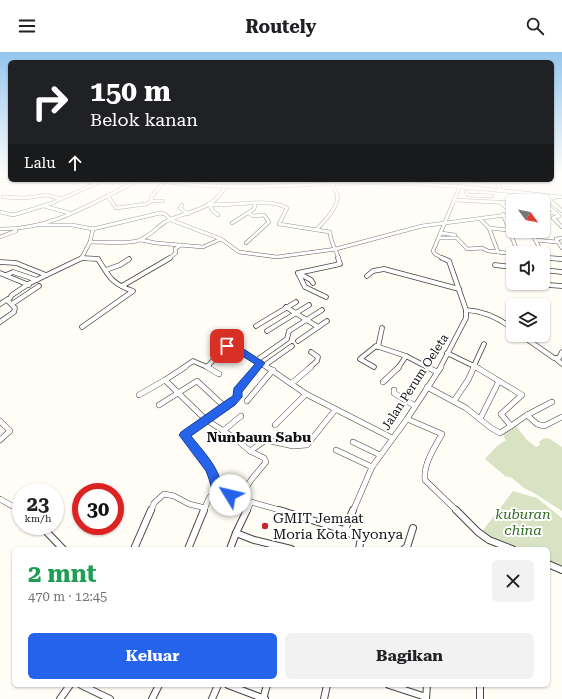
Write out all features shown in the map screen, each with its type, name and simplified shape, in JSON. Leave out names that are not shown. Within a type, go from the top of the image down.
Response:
[{"type":"street","points":[[40,226],[87,205]]},
{"type":"street","points":[[114,205],[116,208],[140,205]]},
{"type":"street","points":[[140,240],[157,227],[206,205]]},
{"type":"street","points":[[210,205],[213,211],[218,215]]},
{"type":"street","points":[[213,205],[242,205]]},
{"type":"street","points":[[232,223],[242,215],[250,213],[254,209],[255,205]]},
{"type":"street","points":[[273,205],[285,206],[286,208],[279,224],[330,232],[330,241],[340,258],[339,265],[304,270],[298,273]]},
{"type":"street","points":[[316,230],[336,205]]},
{"type":"street","points":[[453,205],[444,223],[434,252],[448,261],[466,310],[480,312],[498,319],[506,324]]},
{"type":"street","points":[[0,212],[14,215],[44,206],[70,213]]},
{"type":"street","points":[[182,206],[180,208],[188,214]]},
{"type":"street","points":[[550,207],[559,217],[553,218],[562,227]]},
{"type":"street","points":[[0,237],[19,230],[40,226],[72,225],[93,229],[149,213],[163,214],[171,220],[221,239],[242,253],[277,257],[336,249],[399,231],[506,214]]},
{"type":"street","points":[[246,244],[269,222],[264,215],[253,216],[250,213]]},
{"type":"street","points":[[550,213],[556,213]]},
{"type":"street","points":[[503,214],[506,218]]},
{"type":"street","points":[[480,219],[489,228],[498,252]]},
{"type":"street","points":[[489,228],[506,230]]},
{"type":"street","points":[[0,229],[19,230]]},
{"type":"street","points":[[82,258],[90,242],[93,229]]},
{"type":"street","points":[[440,235],[458,239],[468,249],[482,248],[488,251],[506,253]]},
{"type":"street","points":[[557,242],[556,238],[562,238]]},
{"type":"street","points":[[90,242],[140,240],[156,243],[205,246],[221,239]]},
{"type":"street","points":[[535,240],[557,242],[562,248]]},
{"type":"street","points":[[535,240],[538,246]]},
{"type":"street","points":[[122,286],[174,255],[176,248],[181,244]]},
{"type":"street","points":[[550,257],[562,259]]},
{"type":"street","points":[[1,302],[46,275],[82,258],[98,258],[110,279],[124,288],[133,290],[133,292],[82,327]]},
{"type":"street","points":[[106,270],[120,265],[129,259]]},
{"type":"street","points":[[0,262],[5,261],[24,266],[46,275]]},
{"type":"street","points":[[495,265],[506,266]]},
{"type":"street","points":[[366,276],[373,270],[384,269],[459,289]]},
{"type":"street","points":[[550,271],[561,273]]},
{"type":"street","points":[[6,275],[13,272],[37,280]]},
{"type":"street","points":[[0,273],[29,285]]},
{"type":"street","points":[[298,273],[311,280],[313,283]]},
{"type":"street","points":[[298,273],[306,287],[326,297]]},
{"type":"street","points":[[12,304],[39,286]]},
{"type":"street","points":[[550,286],[562,286]]},
{"type":"street","points":[[0,322],[14,312],[15,308],[8,301],[8,299]]},
{"type":"street","points":[[256,326],[296,302]]},
{"type":"street","points":[[267,331],[309,306]]},
{"type":"street","points":[[286,307],[318,327]]},
{"type":"street","points":[[217,491],[215,478],[210,468],[184,435],[237,397],[238,391],[261,363],[287,339],[289,331],[322,310]]},
{"type":"street","name":"Jalan Perum Oeleta","points":[[346,531],[347,524],[372,467],[407,419],[437,372],[466,321],[466,310]]},
{"type":"street","points":[[298,341],[327,321]]},
{"type":"street","points":[[378,347],[382,328]]},
{"type":"street","points":[[531,342],[562,364]]},
{"type":"street","points":[[454,401],[461,393],[484,344]]},
{"type":"street","points":[[207,367],[228,345],[233,346],[273,370],[306,394],[392,438]]},
{"type":"street","points":[[261,363],[292,346]]},
{"type":"street","points":[[374,367],[360,359],[376,346],[406,356],[437,372]]},
{"type":"street","points":[[292,383],[318,358],[310,352]]},
{"type":"street","points":[[555,358],[559,358],[562,352]]},
{"type":"street","points":[[447,353],[474,366],[522,396],[501,414],[511,426]]},
{"type":"street","points":[[384,382],[398,369],[406,356]]},
{"type":"street","points":[[139,395],[193,361],[219,374]]},
{"type":"street","points":[[247,401],[273,370]]},
{"type":"street","points":[[165,380],[205,419],[236,439],[250,451],[264,458],[266,462],[251,480],[240,498]]},
{"type":"street","points":[[159,405],[197,381],[225,407]]},
{"type":"street","points":[[480,419],[500,381]]},
{"type":"street","points":[[427,387],[466,408],[490,428],[500,433],[527,415],[552,402]]},
{"type":"street","points":[[394,390],[394,393],[397,396],[415,406]]},
{"type":"street","points":[[275,426],[306,394]]},
{"type":"street","points":[[250,451],[266,440],[292,446],[307,445],[335,410]]},
{"type":"street","points":[[527,415],[537,424],[544,426],[562,417]]},
{"type":"street","points":[[223,431],[241,416]]},
{"type":"street","points":[[407,419],[442,434],[426,468],[424,478],[478,532],[489,540],[507,547]]},
{"type":"street","points":[[0,421],[10,431],[0,440]]},
{"type":"street","points":[[353,442],[380,455]]},
{"type":"street","points":[[336,450],[372,467]]},
{"type":"street","points":[[217,491],[346,531],[360,538],[360,547]]},
{"type":"street","points":[[189,547],[210,496],[217,491]]},
{"type":"street","points":[[134,547],[146,525],[154,503],[164,494],[174,496],[189,504],[205,508]]},
{"type":"street","points":[[0,499],[12,506]]},
{"type":"street","points":[[231,547],[251,502]]},
{"type":"street","points":[[407,547],[413,528]]},
{"type":"street","points":[[236,533],[273,547]]},
{"type":"street","points":[[50,535],[61,547]]},
{"type":"street","points":[[550,565],[562,570]]},
{"type":"street","points":[[60,699],[69,687]]},
{"type":"street","points":[[85,687],[110,699]]},
{"type":"street","points":[[152,699],[158,687]]},
{"type":"street","points":[[212,699],[217,687]]},
{"type":"street","points":[[233,687],[264,699],[267,687]]},
{"type":"street","points":[[324,699],[327,687]]},
{"type":"street","points":[[395,687],[426,698],[427,687]]},
{"type":"street","points":[[480,687],[480,699]]},
{"type":"green space","points":[[515,425],[527,440],[536,447],[540,445],[539,442],[544,438],[550,439],[562,447],[562,511],[524,488],[512,478],[505,476],[485,459],[497,446],[506,440],[503,435]]},
{"type":"green space","name":"kuburan china","points":[[513,491],[537,498],[562,518],[562,567],[550,562],[550,547],[514,547],[481,533]]},
{"type":"place","name":"GMIT Jemaat Moria Kota Nyonya","points":[[265,526]]},
{"type":"district","name":"Nunbaun Sabu","points":[[259,437]]},
{"type":"route","points":[[227,346],[233,346],[261,363],[244,382],[236,394],[237,397],[232,402],[205,419],[184,435],[203,457],[210,468],[215,478],[217,491],[222,491],[230,495]]}]
